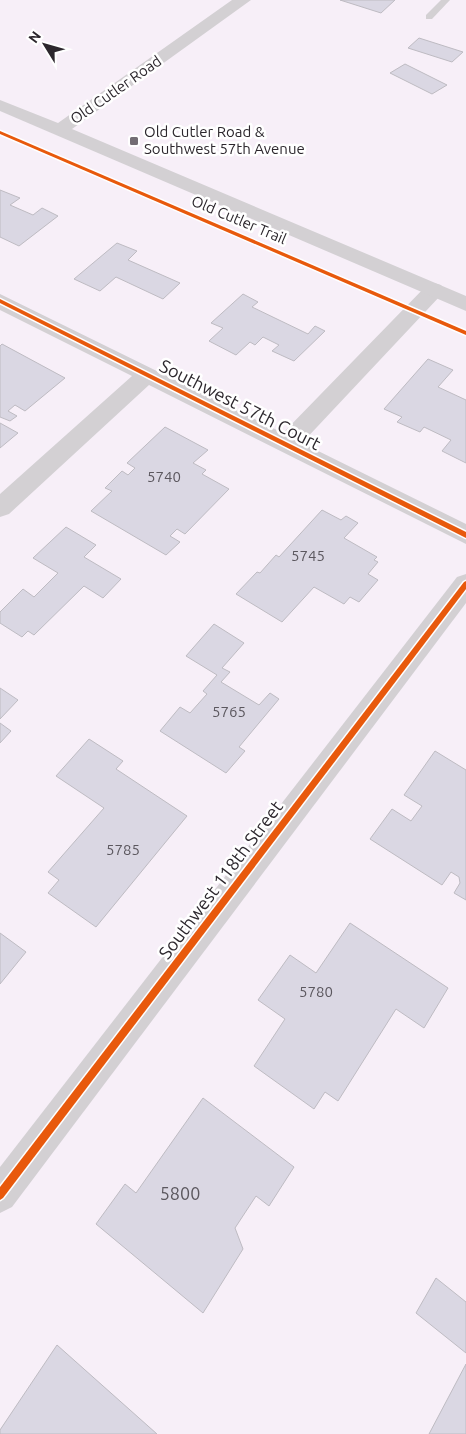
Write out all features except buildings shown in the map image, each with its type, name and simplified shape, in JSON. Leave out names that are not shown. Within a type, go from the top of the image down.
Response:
[{"type":"street","name":"Old Cutler Road","points":[[58,131],[243,0]]},
{"type":"street","points":[[0,106],[58,131]]},
{"type":"street","name":"Old Cutler Road","points":[[58,131],[466,304]]},
{"type":"street","points":[[286,445],[434,290]]},
{"type":"street","name":"Southwest 57th Court","points":[[0,301],[466,535]]},
{"type":"street","points":[[0,508],[147,375]]},
{"type":"street","name":"Southwest 118th Street","points":[[0,1195],[466,584]]},
{"type":"lane","points":[[429,17],[446,0]]},
{"type":"cycle path","name":"Old Cutler Trail","points":[[0,132],[466,333]]},
{"type":"cycle path","points":[[0,301],[466,535]]},
{"type":"cycle path","points":[[0,1195],[466,584]]},
{"type":"place","name":"Old Cutler Road & Southwest 57th Avenue","points":[[134,141]]}]
